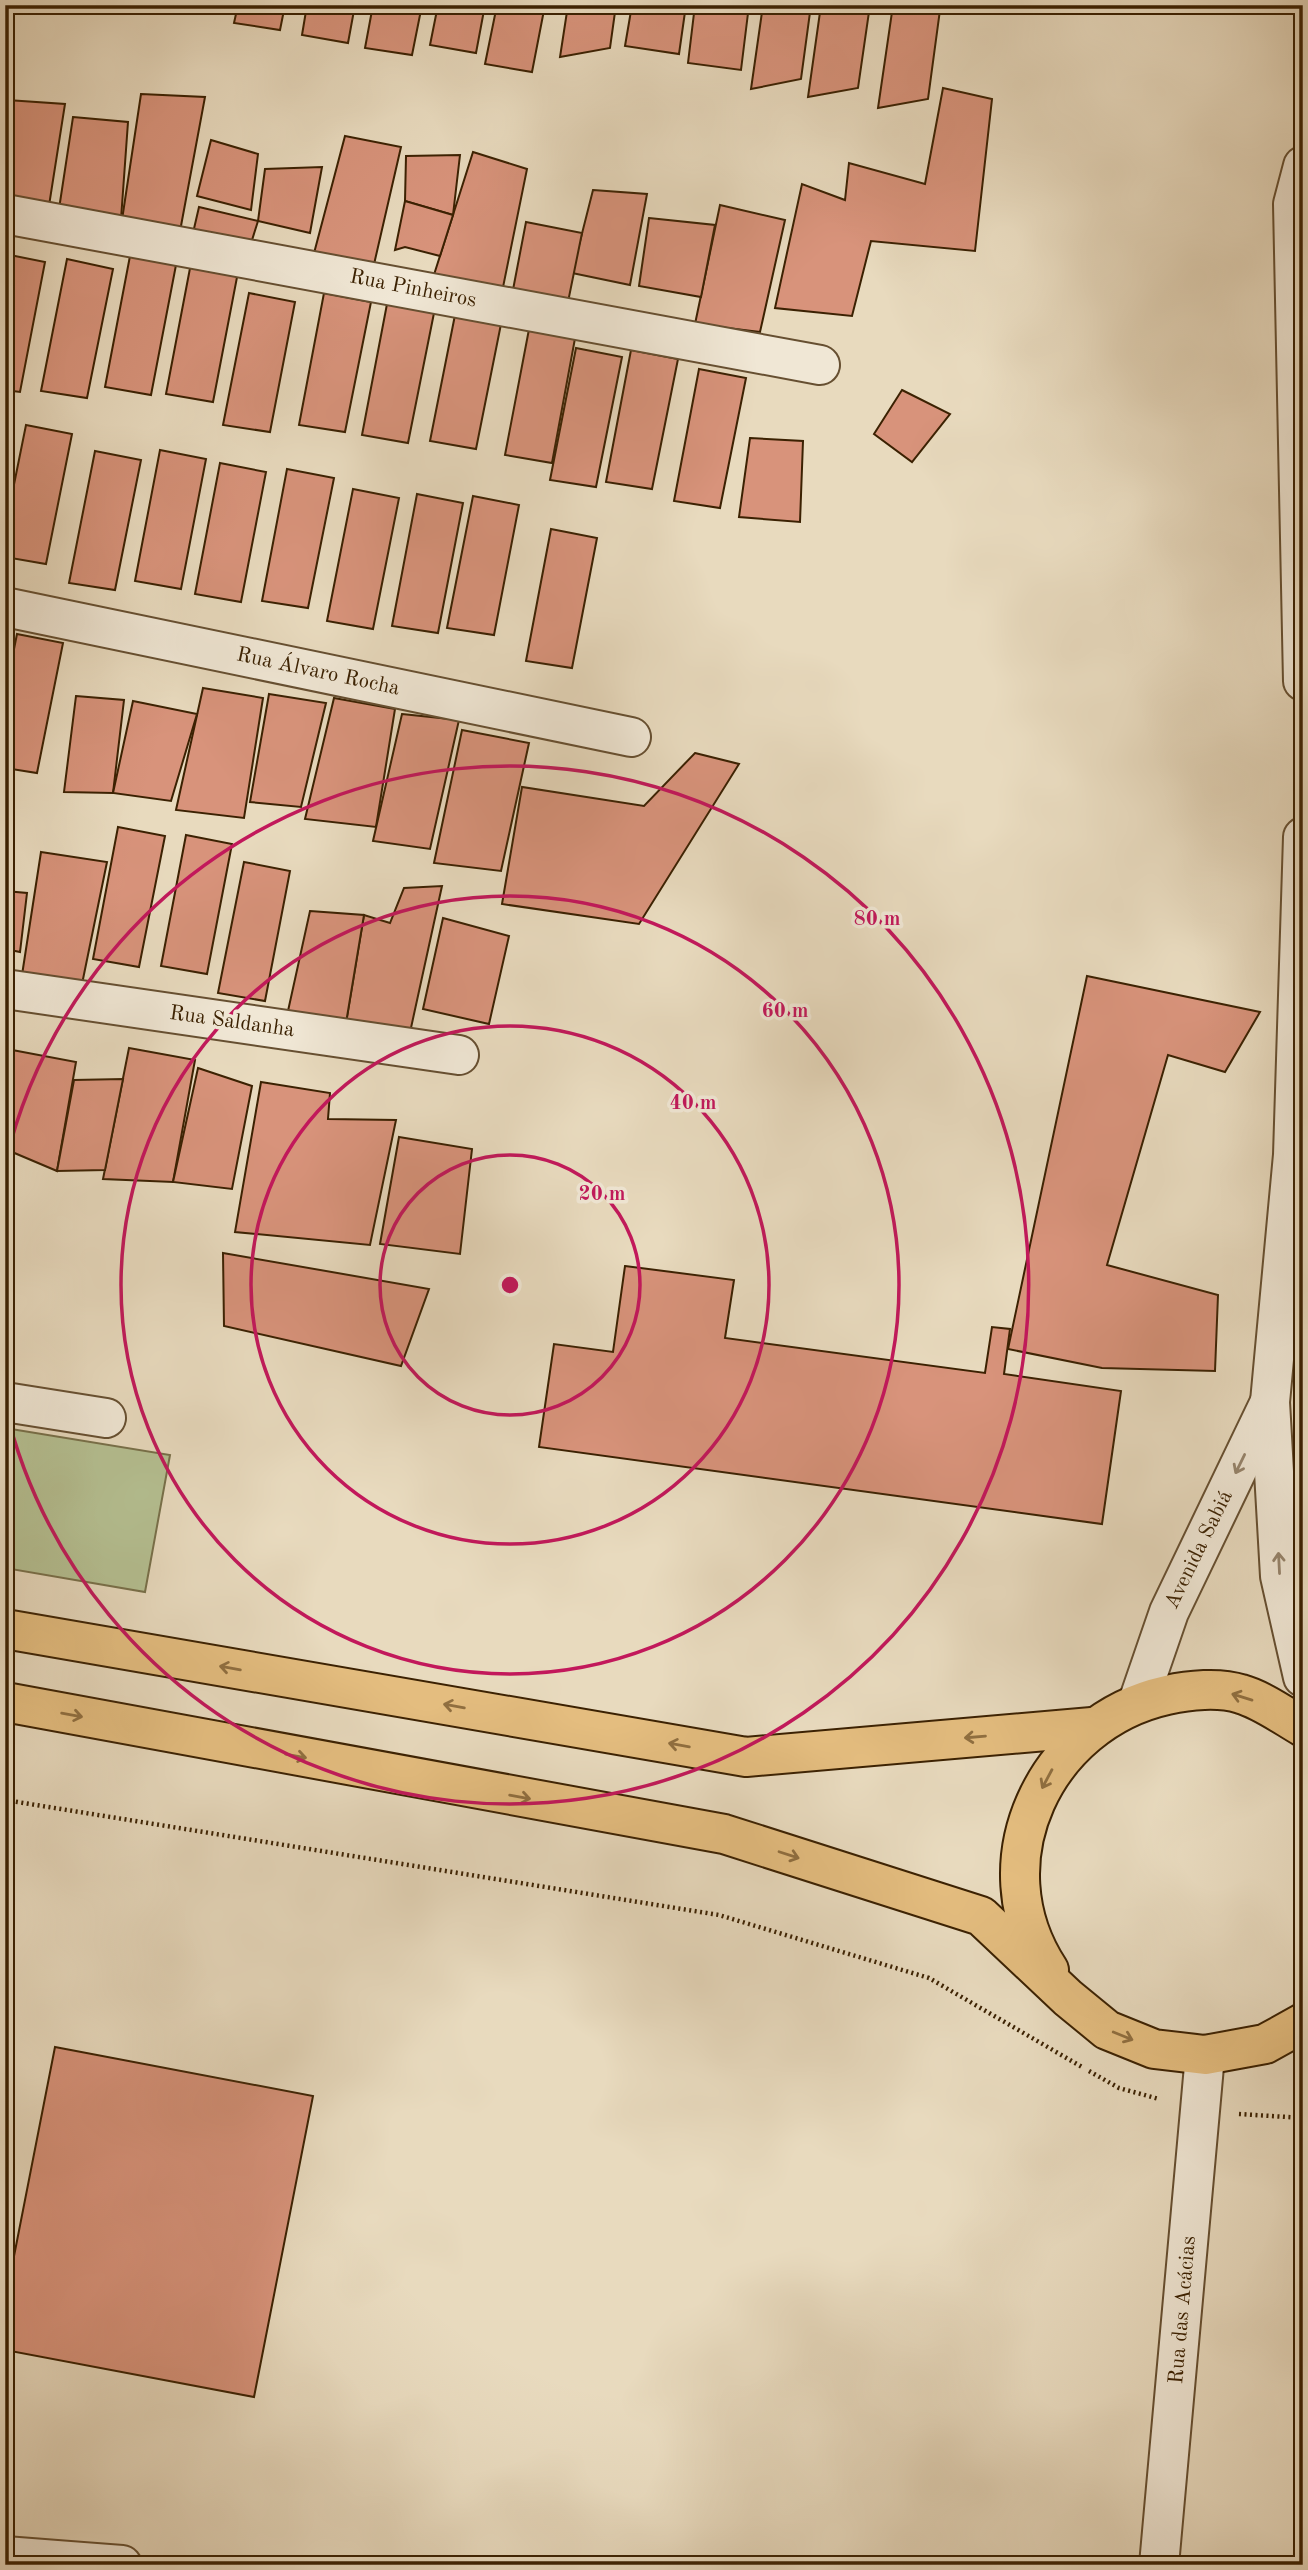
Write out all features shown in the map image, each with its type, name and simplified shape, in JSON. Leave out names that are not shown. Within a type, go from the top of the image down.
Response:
[{"type":"main road","points":[[5,1629],[746,1756],[1092,1727]]},
{"type":"main road","points":[[1068,1998],[1034,1947],[1020,1888],[1025,1827],[1050,1771],[1092,1727],[1138,1702],[1189,1690],[1242,1694],[1303,1727]]},
{"type":"main road","points":[[5,1702],[724,1834],[981,1916],[1068,1998],[1107,2030],[1154,2049],[1205,2055],[1265,2044],[1303,2030]]},
{"type":"main road","points":[[1265,2044],[1303,2022]]},
{"type":"street","points":[[1303,166],[1293,204],[1303,681]]},
{"type":"street","name":"Rua Pinheiros","points":[[5,214],[820,365]]},
{"type":"street","name":"Rua Álvaro Rocha","points":[[5,607],[631,737]]},
{"type":"street","name":"Avenida Sabiá","points":[[1303,837],[1293,1155],[1270,1402],[1280,1576],[1303,1677]]},
{"type":"street","name":"Rua Saldanha","points":[[5,989],[459,1055]]},
{"type":"street","points":[[5,1402],[106,1418]]},
{"type":"street","name":"Avenida Sabiá","points":[[1138,1702],[1169,1612],[1270,1402]]},
{"type":"street","name":"Rua das Acácias","points":[[1159,2565],[1202,2112],[1205,2055]]},
{"type":"street","points":[[5,2556],[122,2565]]},
{"type":"path","points":[[5,1800],[719,1915],[929,1978],[1119,2088],[1202,2112],[1303,2118]]},
{"type":"green space","points":[[5,1428],[170,1455],[145,1592],[5,1568]]},
{"type":"building","points":[[238,5],[285,5],[280,30],[234,23]]},
{"type":"building","points":[[307,5],[355,5],[348,43],[302,35]]},
{"type":"building","points":[[373,5],[422,5],[412,55],[365,48]]},
{"type":"building","points":[[438,5],[485,5],[476,53],[430,45]]},
{"type":"building","points":[[497,5],[545,5],[532,72],[485,64]]},
{"type":"building","points":[[568,5],[616,5],[610,48],[560,57]]},
{"type":"building","points":[[632,5],[686,5],[679,54],[625,46]]},
{"type":"building","points":[[695,5],[749,5],[741,70],[688,63]]},
{"type":"building","points":[[763,5],[811,5],[801,79],[751,89]]},
{"type":"building","points":[[821,5],[870,5],[858,88],[808,97]]},
{"type":"building","points":[[893,5],[940,10],[928,99],[878,108]]},
{"type":"building","points":[[5,84],[12,85],[5,114]]},
{"type":"building","points":[[943,88],[992,99],[975,251],[871,241],[852,316],[775,308],[802,184],[845,200],[849,163],[925,184]]},
{"type":"building","points":[[141,94],[205,97],[178,242],[120,233]]},
{"type":"building","points":[[7,100],[65,104],[48,212],[5,201]]},
{"type":"building","points":[[73,117],[128,122],[120,233],[57,222]]},
{"type":"building","points":[[345,136],[401,147],[372,273],[313,257]]},
{"type":"building","points":[[211,140],[258,154],[251,210],[197,196]]},
{"type":"building","points":[[473,152],[527,169],[500,302],[432,281]]},
{"type":"building","points":[[460,155],[453,215],[405,201],[406,156]]},
{"type":"building","points":[[322,167],[310,233],[258,221],[265,169]]},
{"type":"building","points":[[593,190],[647,194],[630,285],[572,273]]},
{"type":"building","points":[[405,201],[453,215],[440,256],[405,247],[395,250]]},
{"type":"building","points":[[720,205],[785,220],[760,332],[695,324]]},
{"type":"building","points":[[199,207],[258,221],[247,256],[190,246]]},
{"type":"building","points":[[649,218],[715,225],[701,297],[639,286]]},
{"type":"building","points":[[526,222],[582,233],[568,302],[512,295]]},
{"type":"building","points":[[5,254],[45,262],[20,392],[5,390]]},
{"type":"building","points":[[130,256],[176,265],[151,395],[105,387]]},
{"type":"building","points":[[67,259],[113,269],[87,398],[41,391]]},
{"type":"building","points":[[191,263],[238,272],[213,402],[166,394]]},
{"type":"building","points":[[249,293],[295,302],[270,432],[223,425]]},
{"type":"building","points":[[324,293],[371,302],[345,432],[299,425]]},
{"type":"building","points":[[387,304],[434,313],[408,443],[362,435]]},
{"type":"building","points":[[456,310],[502,319],[476,449],[430,441]]},
{"type":"building","points":[[530,324],[576,333],[552,463],[505,455]]},
{"type":"building","points":[[576,348],[622,357],[596,487],[550,480]]},
{"type":"building","points":[[631,350],[678,359],[652,489],[606,482]]},
{"type":"building","points":[[699,369],[746,378],[720,508],[674,501]]},
{"type":"building","points":[[902,390],[950,414],[912,462],[874,434]]},
{"type":"building","points":[[26,425],[72,434],[46,564],[5,557],[5,529]]},
{"type":"building","points":[[750,438],[803,441],[800,522],[739,517]]},
{"type":"building","points":[[160,450],[206,459],[181,589],[135,581]]},
{"type":"building","points":[[95,451],[141,460],[115,590],[69,583]]},
{"type":"building","points":[[220,463],[266,472],[241,602],[195,594]]},
{"type":"building","points":[[287,469],[334,478],[308,608],[262,601]]},
{"type":"building","points":[[353,489],[399,498],[373,629],[327,621]]},
{"type":"building","points":[[417,494],[463,503],[438,633],[392,626]]},
{"type":"building","points":[[473,496],[519,505],[494,635],[447,628]]},
{"type":"building","points":[[551,529],[597,538],[572,668],[526,661]]},
{"type":"building","points":[[17,634],[63,643],[37,773],[5,768],[5,694]]},
{"type":"building","points":[[203,688],[263,698],[244,818],[176,810]]},
{"type":"building","points":[[269,694],[326,703],[301,807],[250,802]]},
{"type":"building","points":[[76,696],[124,700],[113,793],[64,792]]},
{"type":"building","points":[[334,698],[395,709],[376,827],[305,819]]},
{"type":"building","points":[[133,701],[197,714],[171,801],[113,793]]},
{"type":"building","points":[[402,714],[459,720],[430,849],[373,841]]},
{"type":"building","points":[[462,730],[529,743],[501,871],[434,863]]},
{"type":"building","points":[[695,753],[739,764],[639,924],[502,904],[522,787],[644,806]]},
{"type":"building","points":[[118,827],[165,836],[139,967],[93,959]]},
{"type":"building","points":[[186,835],[232,844],[207,974],[161,966]]},
{"type":"building","points":[[41,852],[107,862],[82,984],[22,975]]},
{"type":"building","points":[[244,862],[290,871],[265,1001],[218,993]]},
{"type":"building","points":[[442,886],[409,1037],[346,1023],[364,915],[390,923],[404,888]]},
{"type":"building","points":[[5,891],[27,893],[20,952],[5,949]]},
{"type":"building","points":[[310,911],[364,915],[346,1023],[286,1020]]},
{"type":"building","points":[[443,918],[509,936],[489,1024],[423,1009]]},
{"type":"building","points":[[1087,976],[1260,1012],[1225,1072],[1168,1055],[1107,1265],[1218,1295],[1215,1371],[1102,1368],[1008,1349]]},
{"type":"building","points":[[129,1048],[195,1060],[173,1182],[103,1179]]},
{"type":"building","points":[[7,1049],[76,1062],[57,1171],[5,1149]]},
{"type":"building","points":[[198,1068],[252,1086],[232,1189],[173,1182]]},
{"type":"building","points":[[123,1079],[105,1170],[57,1171],[74,1080]]},
{"type":"building","points":[[261,1082],[330,1093],[328,1119],[396,1120],[370,1245],[235,1232]]},
{"type":"building","points":[[399,1137],[472,1149],[460,1254],[380,1244]]},
{"type":"building","points":[[223,1253],[429,1289],[401,1366],[224,1326]]},
{"type":"building","points":[[625,1266],[734,1280],[725,1338],[985,1373],[992,1327],[1010,1329],[1004,1374],[1121,1391],[1102,1524],[539,1447],[554,1344],[613,1352]]},
{"type":"building","points":[[55,2047],[313,2096],[254,2397],[5,2350],[5,2302]]}]
